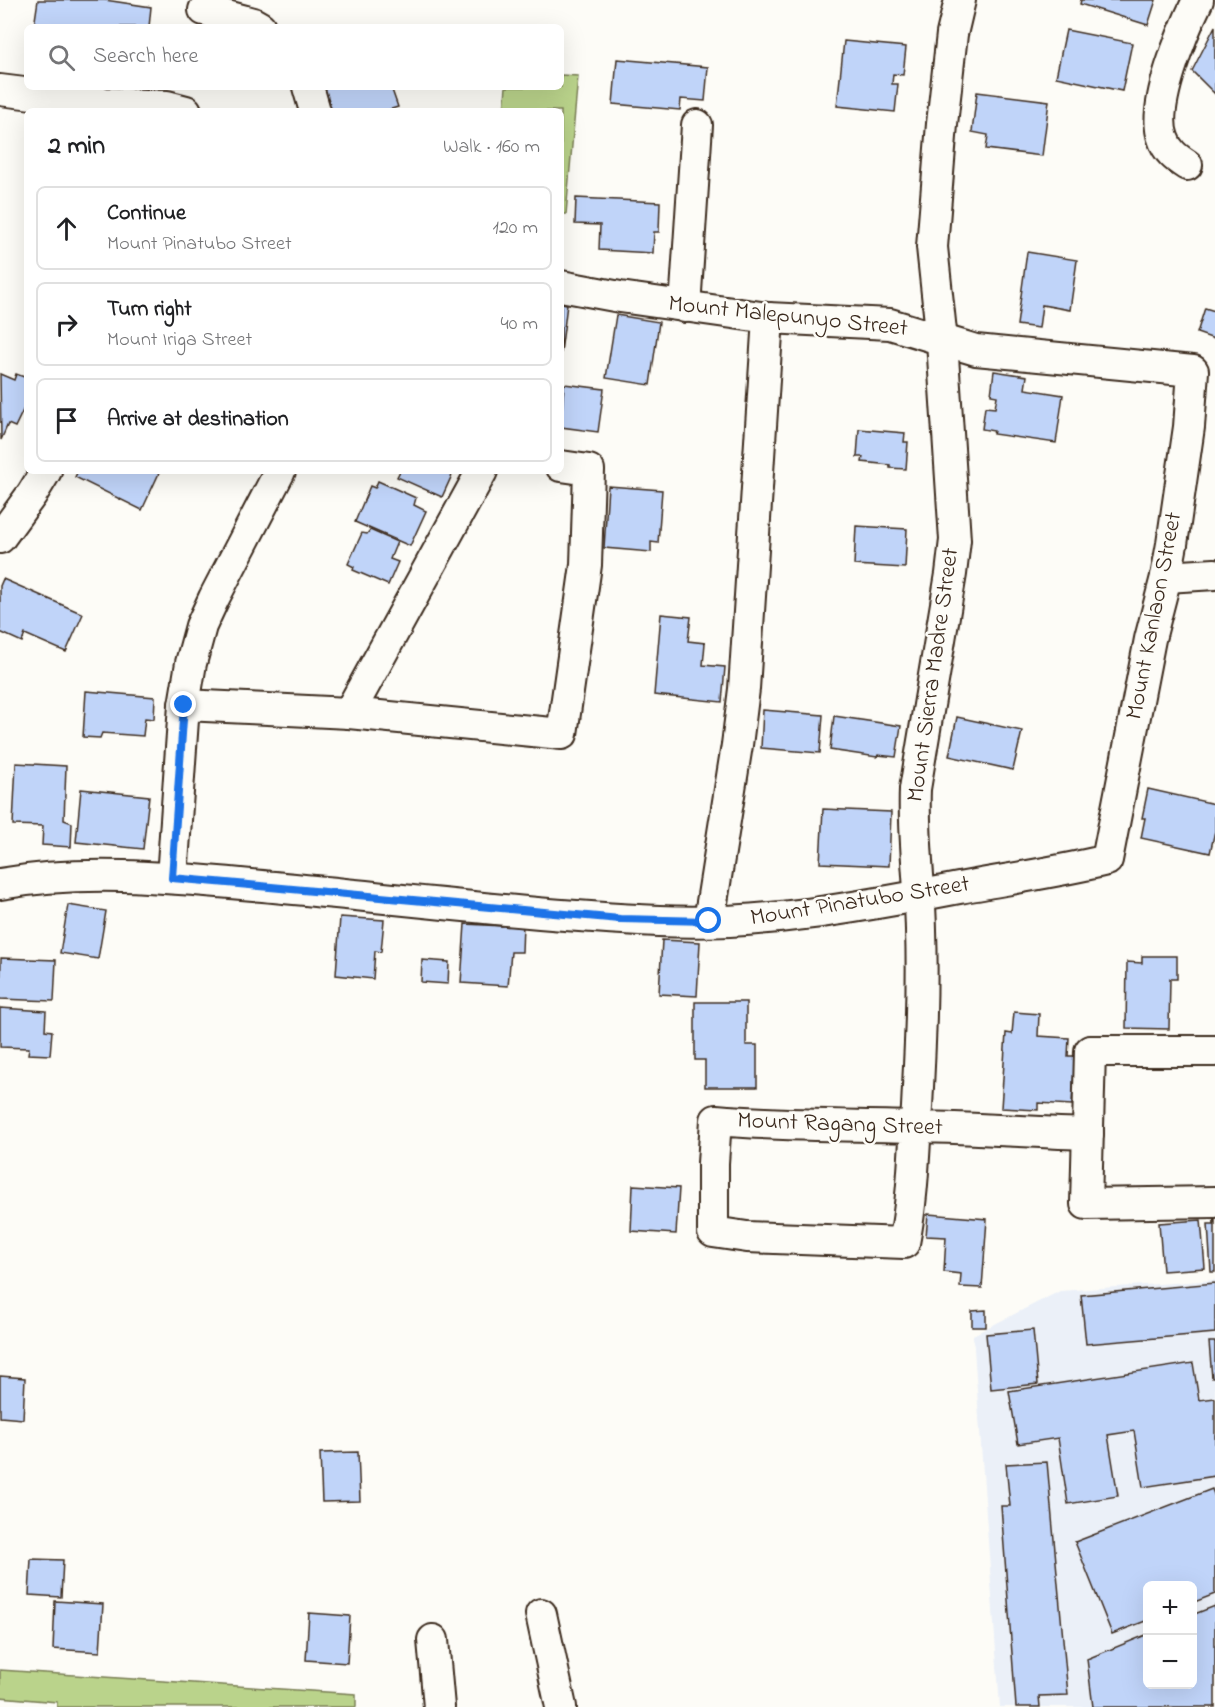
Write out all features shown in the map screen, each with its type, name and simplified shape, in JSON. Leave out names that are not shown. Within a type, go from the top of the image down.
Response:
[{"type":"street","name":"Mount Sierra Madre Street","points":[[904,1243],[909,1219],[922,1009],[920,896],[914,824],[915,789],[955,540],[942,341],[932,246],[952,34],[960,0]]},
{"type":"street","points":[[1187,165],[1170,153],[1162,136],[1160,119],[1166,85],[1182,35],[1197,0]]},
{"type":"street","points":[[203,12],[255,24]]},
{"type":"street","points":[[0,90],[105,103],[173,104]]},
{"type":"street","points":[[309,90],[314,108]]},
{"type":"street","points":[[685,307],[697,125]]},
{"type":"street","name":"Mount Malepunyo Street","points":[[564,287],[768,318],[890,324],[976,350],[1193,372]]},
{"type":"street","points":[[709,921],[744,689],[768,318]]},
{"type":"street","name":"Mount Kanlaon Street","points":[[1107,860],[1150,639],[1166,577],[1189,427],[1193,372]]},
{"type":"street","points":[[184,705],[349,713],[562,734],[586,565],[589,470],[564,466]]},
{"type":"street","points":[[0,538],[44,474]]},
{"type":"street","points":[[172,878],[184,705],[191,663],[201,626],[278,474]]},
{"type":"street","points":[[349,713],[480,474]]},
{"type":"street","points":[[1166,577],[1215,574]]},
{"type":"street","name":"Mount Pinatubo Street","points":[[0,884],[74,876],[172,878],[620,919],[709,921],[775,918],[920,896],[1107,860]]},
{"type":"street","points":[[1215,1050],[1090,1051],[1086,1204],[1215,1202]]},
{"type":"street","name":"Mount Ragang Street","points":[[904,1243],[747,1237],[713,1232],[713,1163],[716,1120],[1088,1134]]},
{"type":"street","points":[[541,1614],[561,1707]]},
{"type":"street","points":[[433,1640],[439,1707]]},
{"type":"shaded area","points":[[1215,1280],[1215,1707],[1000,1707],[973,1335],[1060,1291]]},
{"type":"green space","points":[[564,75],[578,76],[566,214],[564,214],[564,108],[504,108],[506,90],[564,90]]},
{"type":"green space","points":[[0,1670],[356,1694],[356,1707],[57,1707],[57,1702],[0,1697]]},
{"type":"building","points":[[38,0],[105,0],[151,7],[149,24],[34,24]]},
{"type":"building","points":[[1081,0],[1156,0],[1148,25],[1080,4]]},
{"type":"building","points":[[1215,26],[1215,94],[1192,71]]},
{"type":"building","points":[[1066,30],[1132,43],[1122,91],[1056,77]]},
{"type":"building","points":[[844,41],[906,47],[903,75],[893,74],[892,84],[898,84],[895,112],[837,106]]},
{"type":"building","points":[[617,59],[708,67],[705,101],[681,99],[680,110],[613,104]]},
{"type":"building","points":[[317,90],[392,90],[398,107],[395,108],[324,108]]},
{"type":"building","points":[[977,92],[1049,101],[1042,156],[986,149],[988,135],[972,132]]},
{"type":"building","points":[[576,198],[660,202],[659,232],[654,232],[653,253],[599,250],[600,225],[575,224]]},
{"type":"building","points":[[1027,252],[1077,260],[1070,310],[1042,305],[1039,328],[1017,325]]},
{"type":"building","points":[[564,304],[567,304],[564,328]]},
{"type":"building","points":[[1205,308],[1215,311],[1214,339],[1197,333]]},
{"type":"building","points":[[616,315],[659,322],[650,385],[606,378]]},
{"type":"building","points":[[994,371],[1027,376],[1025,389],[1063,395],[1056,443],[993,434],[994,431],[982,429],[985,407],[995,408],[997,396],[991,395]]},
{"type":"building","points":[[0,374],[14,380],[16,374],[24,377],[24,408],[15,427],[8,424],[1,440]]},
{"type":"building","points":[[564,384],[604,389],[598,432],[564,427]]},
{"type":"building","points":[[859,429],[905,433],[904,442],[908,442],[906,469],[862,462],[863,457],[857,457]]},
{"type":"building","points":[[76,474],[159,474],[142,510],[75,477]]},
{"type":"building","points":[[398,474],[452,475],[442,497],[397,477]]},
{"type":"building","points":[[378,481],[416,498],[414,505],[426,511],[410,546],[355,522],[370,486],[375,488]]},
{"type":"building","points":[[608,486],[662,490],[658,543],[651,542],[651,552],[604,548]]},
{"type":"building","points":[[856,526],[907,529],[905,568],[854,565]]},
{"type":"building","points":[[370,530],[397,542],[390,559],[398,562],[388,585],[353,570],[354,567],[348,564],[362,533],[367,534]]},
{"type":"building","points":[[3,579],[83,614],[66,652],[25,634],[22,642],[0,632],[0,586]]},
{"type":"building","points":[[661,614],[691,617],[688,641],[705,643],[703,665],[725,667],[722,702],[654,695]]},
{"type":"building","points":[[86,691],[155,697],[154,719],[145,718],[143,736],[102,733],[100,738],[83,737]]},
{"type":"building","points":[[763,710],[823,715],[820,753],[761,748]]},
{"type":"building","points":[[834,716],[901,726],[896,757],[878,755],[877,757],[830,750]]},
{"type":"building","points":[[957,717],[1022,731],[1013,770],[949,756]]},
{"type":"building","points":[[16,763],[66,766],[64,820],[72,823],[71,847],[42,845],[43,826],[13,825]]},
{"type":"building","points":[[81,789],[149,796],[143,849],[76,842]]},
{"type":"building","points":[[1148,789],[1215,804],[1215,831],[1210,853],[1141,838],[1145,818],[1142,818]]},
{"type":"building","points":[[823,809],[891,812],[889,866],[820,863]]},
{"type":"building","points":[[68,905],[106,911],[98,959],[60,953]]},
{"type":"building","points":[[340,917],[384,920],[381,952],[375,951],[373,979],[336,975]]},
{"type":"building","points":[[502,922],[523,924],[522,952],[511,952],[508,986],[461,983],[465,924],[502,926]]},
{"type":"building","points":[[662,940],[700,942],[697,996],[659,994]]},
{"type":"building","points":[[1142,956],[1177,956],[1177,979],[1170,979],[1169,1029],[1126,1028],[1127,962],[1142,963]]},
{"type":"building","points":[[1,958],[56,960],[54,1001],[0,999]]},
{"type":"building","points":[[422,960],[449,962],[448,984],[421,982]]},
{"type":"building","points":[[695,1002],[746,1002],[746,1045],[757,1045],[757,1087],[705,1087],[705,1060],[695,1060]]},
{"type":"building","points":[[0,1008],[46,1011],[45,1030],[52,1031],[50,1055],[28,1054],[29,1048],[0,1047]]},
{"type":"building","points":[[1014,1012],[1039,1014],[1038,1036],[1069,1038],[1068,1056],[1075,1056],[1072,1105],[1038,1103],[1038,1110],[1001,1108],[1006,1033],[1012,1034]]},
{"type":"building","points":[[633,1185],[679,1188],[676,1234],[631,1231]]},
{"type":"building","points":[[1213,1212],[1215,1212],[1215,1272],[1211,1272],[1208,1224],[1214,1224]]},
{"type":"building","points":[[928,1214],[987,1219],[982,1288],[960,1287],[961,1274],[944,1272],[946,1237],[926,1236]]},
{"type":"building","points":[[1201,1220],[1205,1268],[1163,1271],[1159,1223]]},
{"type":"building","points":[[1215,1283],[1215,1333],[1086,1344],[1081,1295]]},
{"type":"building","points":[[986,1310],[986,1327],[972,1327],[972,1311]]},
{"type":"building","points":[[1033,1330],[1038,1384],[991,1389],[986,1334]]},
{"type":"building","points":[[1209,1342],[1215,1342],[1215,1378],[1212,1378]]},
{"type":"building","points":[[1193,1363],[1199,1400],[1215,1398],[1215,1476],[1143,1487],[1134,1431],[1108,1435],[1118,1496],[1068,1504],[1058,1438],[1018,1444],[1009,1391]]},
{"type":"building","points":[[0,1376],[25,1378],[23,1419],[0,1417]]},
{"type":"building","points":[[358,1452],[360,1501],[322,1502],[320,1453]]},
{"type":"building","points":[[1047,1462],[1068,1695],[1039,1696],[1040,1707],[1016,1707],[1001,1506],[1010,1506],[1006,1464]]},
{"type":"building","points":[[1212,1489],[1215,1497],[1215,1594],[1197,1601],[1197,1581],[1143,1581],[1143,1622],[1112,1634],[1075,1542]]},
{"type":"building","points":[[31,1559],[63,1560],[61,1597],[29,1595]]},
{"type":"building","points":[[55,1601],[103,1604],[100,1652],[53,1649]]},
{"type":"building","points":[[1215,1606],[1215,1707],[1093,1707],[1087,1659],[1143,1636],[1143,1689],[1197,1689],[1197,1613]]},
{"type":"building","points":[[309,1613],[350,1616],[347,1663],[306,1660]]},
{"type":"route","points":[[184,705],[172,878],[620,919],[709,921]]}]
